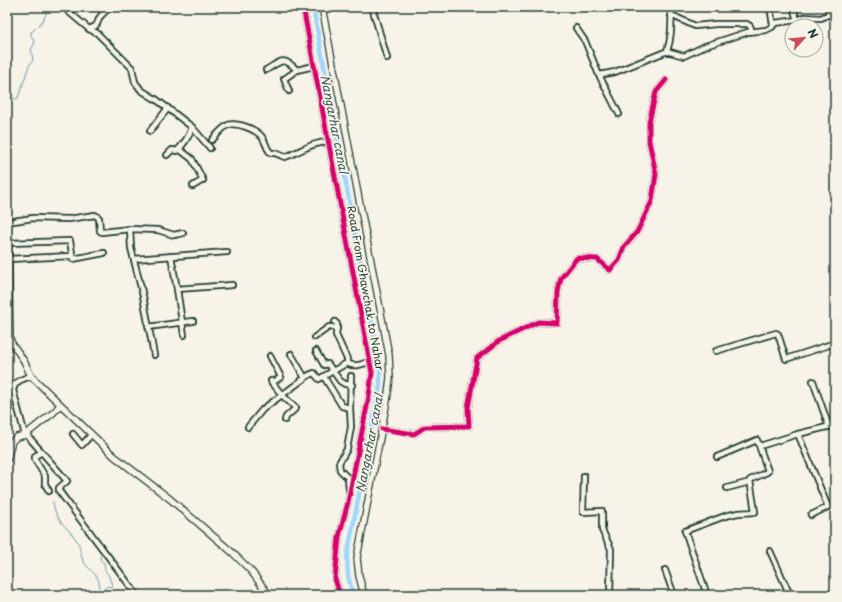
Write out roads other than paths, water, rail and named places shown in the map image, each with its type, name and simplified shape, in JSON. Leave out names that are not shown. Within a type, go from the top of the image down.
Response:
[{"type":"street","points":[[63,7],[89,29],[97,33],[132,68],[135,82],[141,90],[157,100],[192,127],[210,148]]},
{"type":"street","points":[[89,29],[96,27],[99,23],[100,17],[110,7]]},
{"type":"street","name":"Road From Ghawchak to Nahar","points":[[303,7],[372,373],[369,396],[349,496],[339,537],[335,579],[340,595]]},
{"type":"street","points":[[322,7],[389,355],[390,378],[382,429],[357,558],[359,576],[364,595]]},
{"type":"street","points":[[372,7],[387,58]]},
{"type":"street","points":[[667,51],[671,41],[670,7]]},
{"type":"street","points":[[770,7],[773,25]]},
{"type":"street","points":[[793,7],[796,18]]},
{"type":"street","points":[[802,18],[821,18],[832,13]]},
{"type":"street","points":[[671,15],[695,26],[747,24],[750,26],[752,31]]},
{"type":"street","points":[[599,75],[615,72],[667,51],[684,56],[706,46],[752,31],[766,30],[777,22],[784,21]]},
{"type":"street","points":[[576,28],[585,41],[599,75],[619,114]]},
{"type":"street","points":[[266,70],[286,61],[297,70]]},
{"type":"street","points":[[290,91],[284,79],[297,70],[314,66]]},
{"type":"street","points":[[382,429],[414,434],[425,427],[469,426],[468,408],[477,358],[499,341],[538,322],[557,323],[558,292],[561,278],[577,258],[597,259],[610,270],[619,260],[624,248],[637,232],[652,201],[656,174],[649,141],[649,122],[656,92],[666,80]]},
{"type":"street","points":[[150,131],[168,108]]},
{"type":"street","points":[[212,140],[229,125],[237,125],[253,130],[262,137],[268,151],[285,157],[311,145],[320,142],[329,142]]},
{"type":"street","points":[[167,155],[172,150],[177,151],[189,136],[192,127]]},
{"type":"street","points":[[179,148],[192,159],[203,180],[193,186]]},
{"type":"street","points":[[7,181],[7,190]]},
{"type":"street","points":[[7,222],[33,218],[69,219],[95,215],[99,218],[100,231],[102,232],[130,229],[158,230],[174,235],[184,233]]},
{"type":"street","points":[[7,228],[10,337],[11,342],[24,361],[31,376],[114,456],[170,499],[233,553],[251,571],[269,595]]},
{"type":"street","points":[[130,229],[131,248],[143,296],[154,355]]},
{"type":"street","points":[[8,243],[70,241],[72,256]]},
{"type":"street","points":[[134,259],[227,252]]},
{"type":"street","points":[[8,259],[72,256],[74,259],[104,253]]},
{"type":"street","points":[[171,256],[184,336]]},
{"type":"street","points":[[177,289],[232,285]]},
{"type":"street","points":[[148,327],[193,321]]},
{"type":"street","points":[[335,322],[337,329],[336,336],[347,359],[347,363]]},
{"type":"street","points":[[314,337],[329,327],[337,329]]},
{"type":"street","points":[[716,351],[776,333],[778,334],[786,359],[835,343]]},
{"type":"street","points":[[316,351],[324,365],[326,376],[342,406],[350,408]]},
{"type":"street","points":[[291,354],[305,378]]},
{"type":"street","points":[[270,356],[281,377],[271,382],[296,408],[286,417],[286,420]]},
{"type":"street","points":[[347,363],[351,366],[355,366],[370,361]]},
{"type":"street","points":[[248,427],[263,409],[309,374],[314,373],[319,379],[347,363]]},
{"type":"street","points":[[324,365],[328,364],[334,370],[340,381],[345,384],[352,385]]},
{"type":"street","points":[[31,376],[18,381],[14,385],[13,390],[25,434],[67,481],[58,488],[59,491],[138,595]]},
{"type":"street","points":[[349,496],[348,478],[340,470],[339,463],[347,449],[351,427],[350,408],[352,376]]},
{"type":"street","points":[[813,381],[829,427]]},
{"type":"street","points":[[7,383],[14,385]]},
{"type":"street","points":[[7,460],[12,441],[25,434],[54,412],[60,405]]},
{"type":"street","points":[[760,446],[798,434],[835,425]]},
{"type":"street","points":[[72,434],[82,445],[91,435]]},
{"type":"street","points":[[798,434],[828,506],[811,516]]},
{"type":"street","points":[[716,457],[737,450],[740,447],[757,440],[760,446],[768,472],[751,479],[750,482],[727,488]]},
{"type":"street","points":[[42,452],[35,456],[34,460],[45,476],[45,484],[49,490]]},
{"type":"street","points":[[584,476],[583,512],[602,511],[602,530],[611,549],[610,595]]},
{"type":"street","points":[[707,595],[685,531],[725,516],[756,512],[750,482]]},
{"type":"street","points":[[770,551],[789,593],[778,595]]},
{"type":"street","points":[[665,570],[674,595]]},
{"type":"waterway","points":[[7,98],[18,98],[29,66],[33,60],[31,49],[35,43],[31,32],[41,23],[50,7]]},
{"type":"waterway","name":"Nangarhar canal","points":[[313,7],[380,366],[380,385],[347,557],[348,576],[353,595]]},
{"type":"waterway","points":[[53,502],[58,518],[77,540],[84,563],[99,582],[100,588],[98,595]]},
{"type":"waterway","points":[[100,589],[103,590],[108,586],[111,587],[112,585],[108,574],[105,571],[104,563],[100,559],[102,552]]}]
